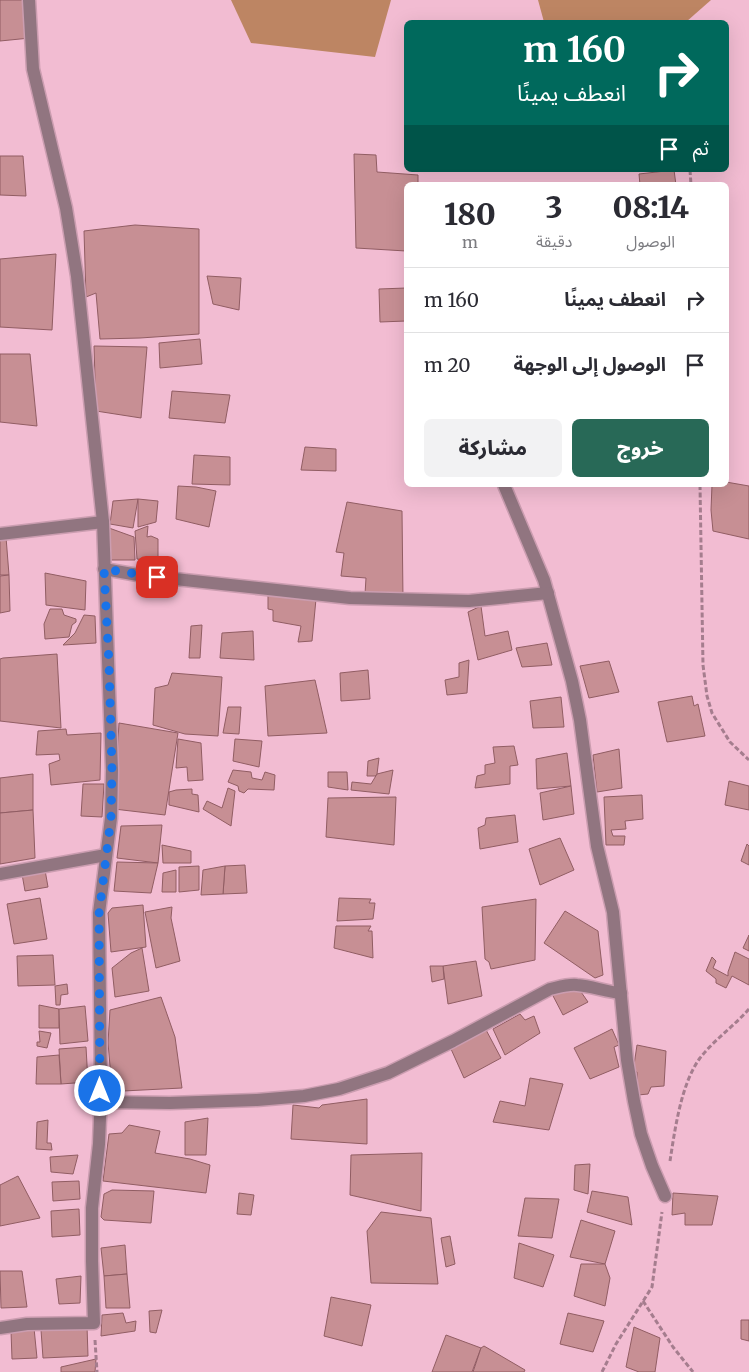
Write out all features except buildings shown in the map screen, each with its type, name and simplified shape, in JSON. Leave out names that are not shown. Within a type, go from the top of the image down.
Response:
[{"type":"street","points":[[0,1328],[26,1324],[94,1322],[92,1208],[99,1144],[100,1102],[99,914],[111,818],[112,770],[109,664],[102,522],[78,276],[66,208],[33,69],[29,0]]},
{"type":"street","points":[[505,487],[544,580],[572,681],[580,720],[597,846],[613,912],[627,1060],[640,1134],[665,1196]]},
{"type":"street","points":[[0,534],[102,522]]},
{"type":"street","points":[[104,569],[138,575],[350,598],[469,602],[548,593]]},
{"type":"street","points":[[0,874],[106,856]]},
{"type":"street","points":[[100,1102],[170,1103],[257,1100],[304,1096],[339,1089],[388,1073],[453,1041],[550,989],[579,985],[621,993]]},
{"type":"path","points":[[700,487],[702,665],[707,696],[712,713],[730,742],[749,760]]},
{"type":"path","points":[[643,1301],[673,1347],[693,1372]]},
{"type":"path","points":[[94,1322],[97,1372]]},
{"type":"shaded area","points":[[231,0],[391,0],[375,57],[251,43]]},
{"type":"shaded area","points":[[538,0],[711,0],[688,20],[543,20]]},
{"type":"route","points":[[100,1091],[99,914],[111,818],[112,770],[112,721],[104,569],[157,577]]}]
